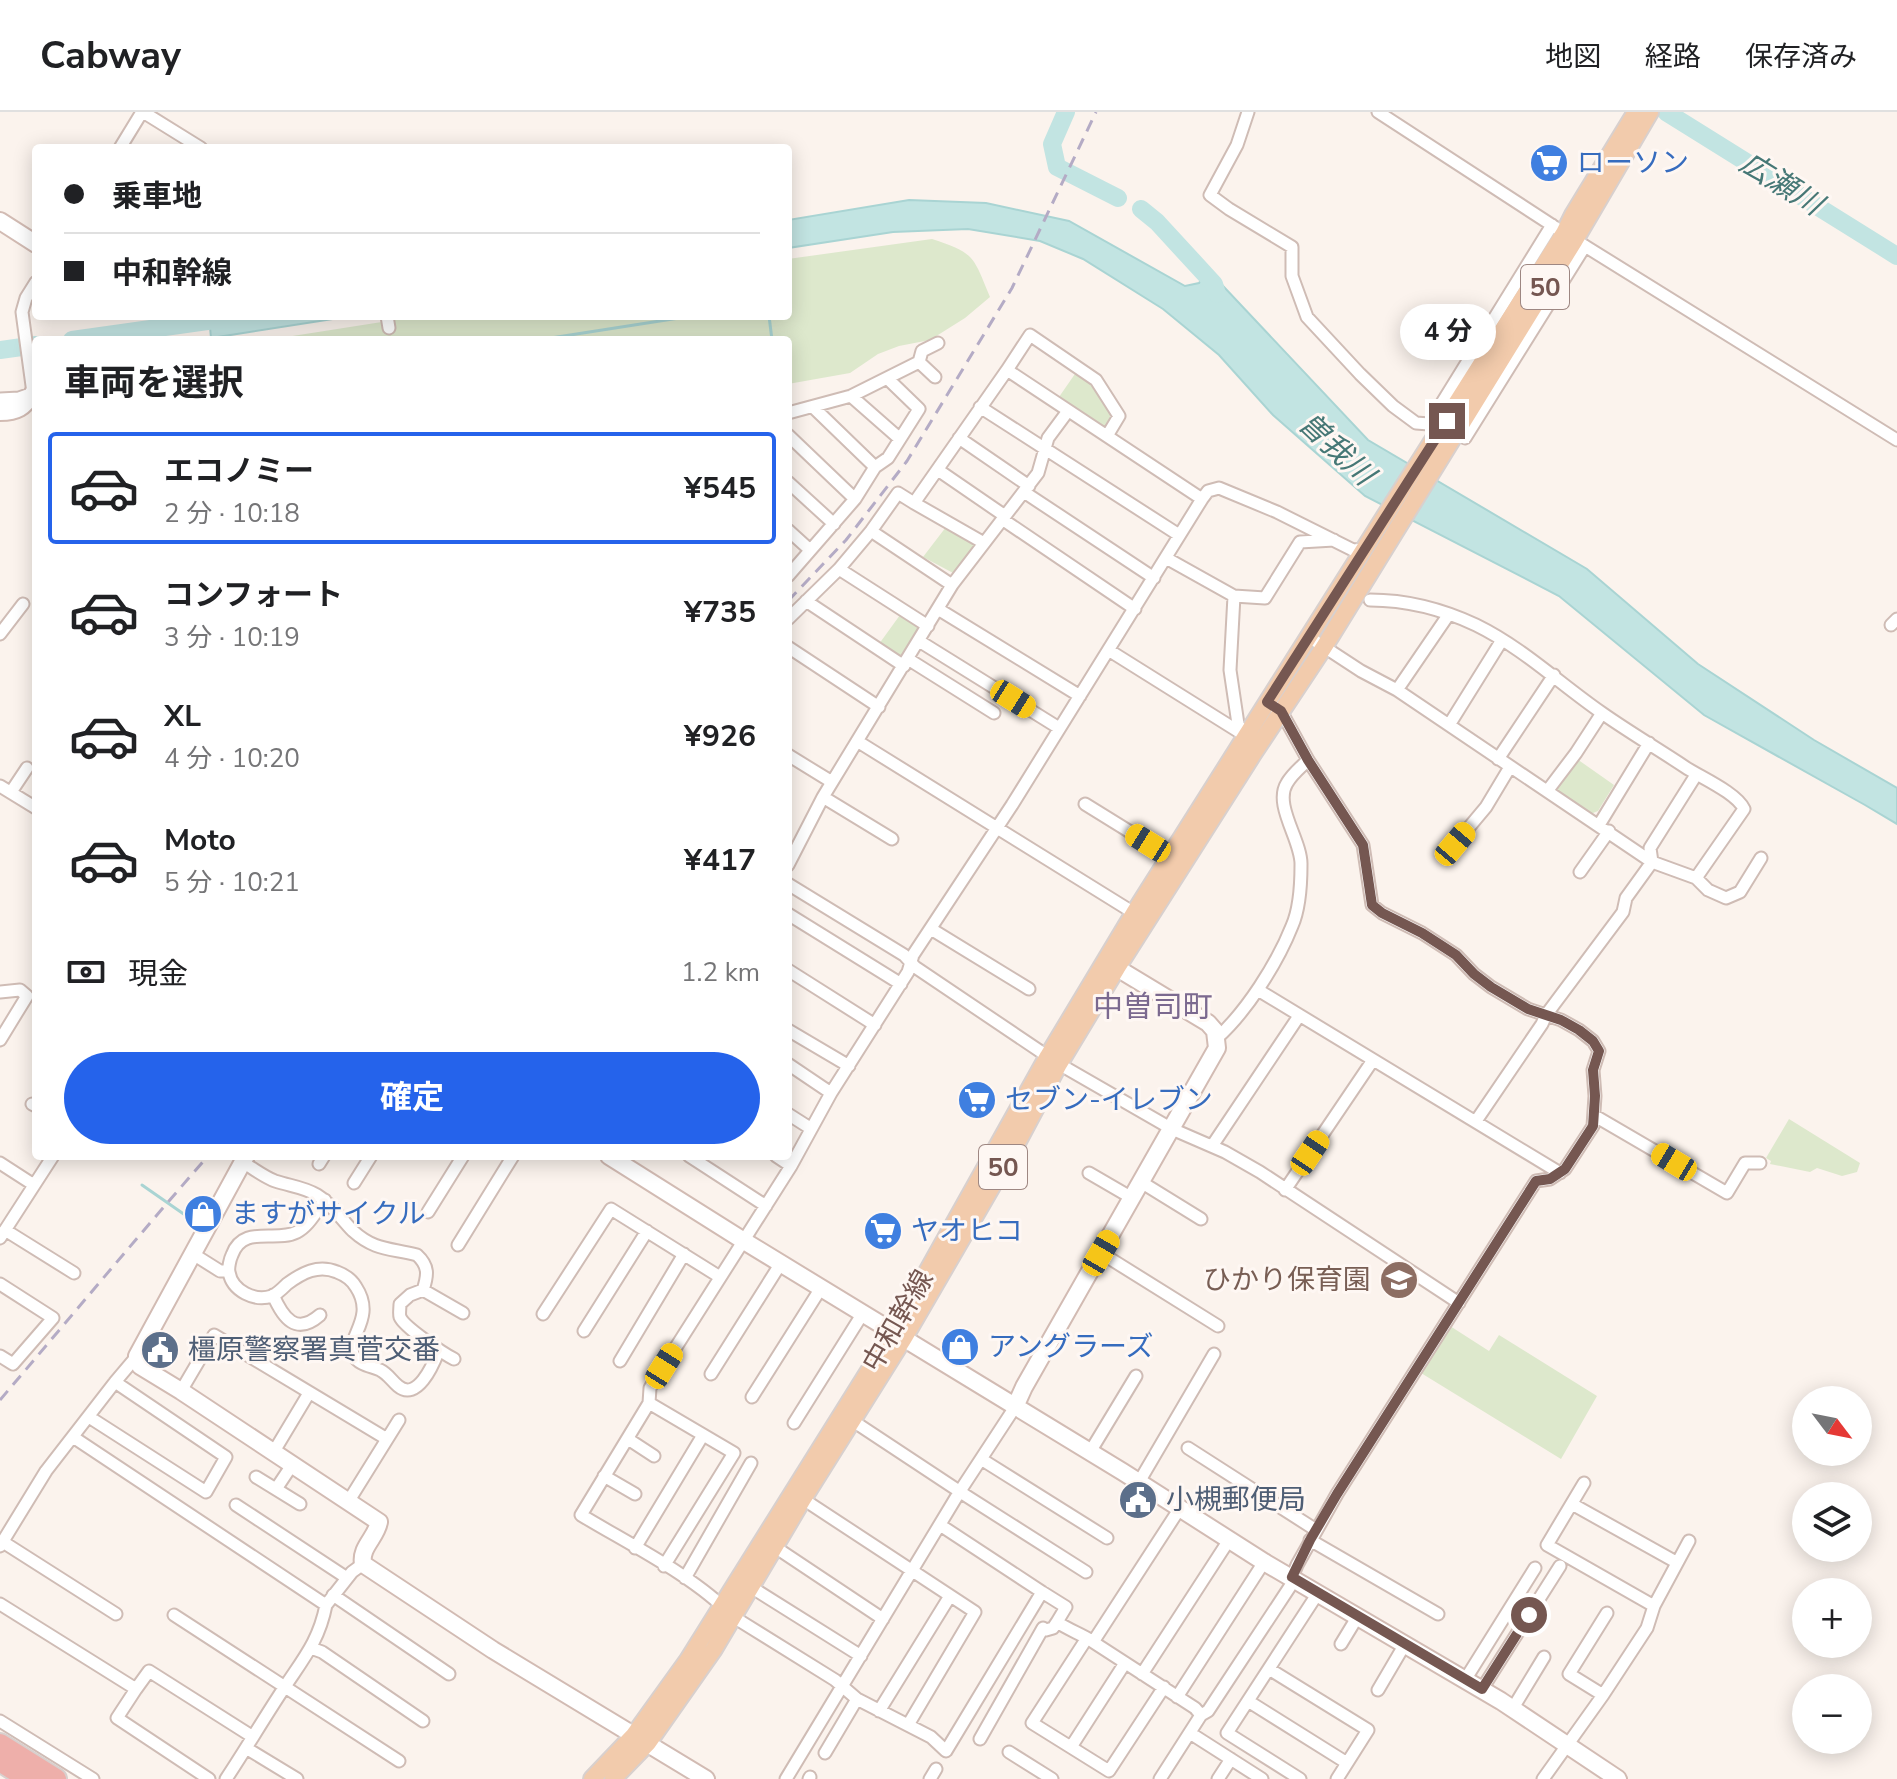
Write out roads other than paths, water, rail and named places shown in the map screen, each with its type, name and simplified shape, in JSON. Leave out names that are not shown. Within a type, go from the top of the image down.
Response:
[{"type":"highway","points":[[0,1744],[56,1779]]},
{"type":"highway","points":[[0,1761],[28,1779]]},
{"type":"main road","name":"中和幹線","points":[[1569,236],[1573,215],[1636,112]]},
{"type":"main road","name":"中和幹線","points":[[1274,707],[1309,637],[1432,458],[1569,236],[1650,112]]},
{"type":"main road","name":"中和幹線","points":[[613,1779],[641,1739],[699,1671],[727,1610],[1017,1143],[1053,1060],[1134,913],[1169,856],[1274,707],[1324,647],[1373,548]]},
{"type":"main road","name":"中和幹線","points":[[1053,1060],[1117,968],[1252,740]]},
{"type":"main road","name":"中和幹線","points":[[727,1610],[751,1587],[853,1421],[899,1335]]},
{"type":"main road","name":"中和幹線","points":[[592,1779],[641,1739]]},
{"type":"street","points":[[122,144],[142,112],[194,144]]},
{"type":"street","points":[[1248,112],[1237,145],[1210,195],[1292,247],[1292,276],[1307,317],[1360,374],[1416,423],[1429,424],[1569,236]]},
{"type":"street","points":[[1378,112],[1569,236],[1897,440]]},
{"type":"street","points":[[0,221],[32,241]]},
{"type":"street","points":[[1465,438],[1569,236]]},
{"type":"street","points":[[0,412],[21,409],[27,404],[32,389],[21,320],[23,306],[32,289]]},
{"type":"street","points":[[914,503],[1030,335],[1096,380],[1119,416],[1107,436]]},
{"type":"street","points":[[792,412],[851,396],[888,379],[919,362],[922,351],[938,343]]},
{"type":"street","points":[[919,362],[935,377]]},
{"type":"street","points":[[1007,370],[1202,499]]},
{"type":"street","points":[[792,571],[855,499],[875,467],[888,458],[919,409],[888,379]]},
{"type":"street","points":[[0,399],[19,398],[32,389]]},
{"type":"street","points":[[851,396],[900,439]]},
{"type":"street","points":[[813,407],[875,467]]},
{"type":"street","points":[[980,407],[1179,535]]},
{"type":"street","points":[[792,857],[823,797],[952,585],[1038,473],[1048,438],[1068,411]]},
{"type":"street","points":[[959,438],[1154,578]]},
{"type":"street","points":[[792,439],[855,499]]},
{"type":"street","points":[[938,470],[1135,609]]},
{"type":"street","points":[[792,486],[834,524]]},
{"type":"street","points":[[1042,1592],[946,1751],[931,1737],[857,1699],[835,1680],[727,1610],[685,1578],[581,1515],[649,1403],[650,1388],[791,1166],[831,1093],[901,984],[913,955],[1110,651],[1208,491],[1219,488],[1277,512],[1353,550],[1373,548]]},
{"type":"street","points":[[792,615],[839,569],[898,493],[984,543]]},
{"type":"street","points":[[871,531],[952,585]]},
{"type":"street","points":[[792,534],[810,550]]},
{"type":"street","points":[[1166,558],[1234,596],[1265,598],[1300,542],[1334,540]]},
{"type":"street","points":[[839,569],[928,626]]},
{"type":"street","points":[[1234,596],[1230,670],[1238,724],[1252,740]]},
{"type":"street","points":[[1370,600],[1403,601],[1434,608],[1476,625],[1554,675],[1602,713],[1743,804],[1744,809],[1696,878]]},
{"type":"street","points":[[806,601],[994,713]]},
{"type":"street","points":[[0,634],[23,604]]},
{"type":"street","points":[[938,609],[1080,696]]},
{"type":"street","points":[[1397,690],[1449,614]]},
{"type":"street","points":[[1309,637],[1397,690],[1652,862],[1696,878],[1708,890],[1726,898],[1740,892],[1761,858]]},
{"type":"street","points":[[1449,725],[1502,640]]},
{"type":"street","points":[[919,641],[1059,728]]},
{"type":"street","points":[[792,650],[879,707]]},
{"type":"street","points":[[1110,651],[1252,740]]},
{"type":"street","points":[[1498,759],[1554,675]]},
{"type":"street","points":[[1160,1779],[1291,1585],[1313,1535],[1536,1181],[1550,1179],[1565,1169],[1593,1126],[1595,1116],[1593,1070],[1599,1051],[1593,1041],[1561,1020],[1528,1009],[1491,987],[1456,955],[1372,905],[1363,845],[1274,707]]},
{"type":"street","points":[[1548,790],[1602,713]]},
{"type":"street","points":[[857,741],[1134,913]]},
{"type":"street","points":[[1580,872],[1649,743]]},
{"type":"street","points":[[792,757],[832,782]]},
{"type":"street","points":[[1217,1038],[1258,990],[1292,926],[1297,910],[1302,861],[1283,804],[1285,784],[1308,760]]},
{"type":"street","points":[[1455,844],[1486,807],[1510,767]]},
{"type":"street","points":[[27,768],[5,789],[32,806]]},
{"type":"street","points":[[1476,1121],[1546,1015],[1623,912],[1626,898],[1652,862],[1650,848],[1696,775]]},
{"type":"street","points":[[823,797],[892,839]]},
{"type":"street","points":[[1085,804],[1169,856]]},
{"type":"street","points":[[792,886],[904,955],[915,967],[1053,1060],[1172,1129],[1260,1172],[1459,1303]]},
{"type":"street","points":[[792,916],[901,984]]},
{"type":"street","points":[[931,929],[1029,989]]},
{"type":"street","points":[[786,1779],[911,1570],[1015,1407],[1217,1048],[1215,1031],[1208,1023],[1117,968]]},
{"type":"street","points":[[792,973],[875,1025]]},
{"type":"street","points":[[0,992],[20,990],[27,996],[0,1040]]},
{"type":"street","points":[[1258,990],[1560,1173]]},
{"type":"street","points":[[1212,1146],[1299,1016]]},
{"type":"street","points":[[792,1032],[849,1066]]},
{"type":"street","points":[[1285,1190],[1373,1060]]},
{"type":"street","points":[[792,1067],[831,1093]]},
{"type":"street","points":[[1595,1116],[1727,1193],[1745,1163],[1760,1163]]},
{"type":"street","points":[[792,1117],[810,1128]]},
{"type":"street","points":[[50,1160],[2,1234],[74,1273]]},
{"type":"street","points":[[116,1614],[2,1544],[46,1471],[137,1356],[243,1160]]},
{"type":"street","points":[[245,1160],[272,1180],[302,1188],[325,1200],[355,1232],[377,1247],[417,1255],[427,1268],[423,1290]]},
{"type":"street","points":[[354,1183],[368,1160]]},
{"type":"street","points":[[428,1212],[460,1160]]},
{"type":"street","points":[[458,1245],[511,1160]]},
{"type":"street","points":[[615,1160],[1264,1562],[1513,1708],[1618,1779]]},
{"type":"street","points":[[695,1160],[766,1206]]},
{"type":"street","points":[[782,1160],[791,1166]]},
{"type":"street","points":[[0,1163],[34,1185]]},
{"type":"street","points":[[1089,1173],[1132,1198]]},
{"type":"street","points":[[1141,1182],[1201,1219]]},
{"type":"street","points":[[325,1200],[297,1232],[287,1236],[254,1236],[241,1242],[233,1253],[228,1271],[233,1282],[246,1294],[258,1297],[273,1295],[310,1270],[324,1268],[339,1272],[352,1281],[361,1294],[364,1307],[352,1352],[357,1360],[388,1374],[403,1389],[422,1383],[438,1352]]},
{"type":"street","points":[[543,1314],[611,1209],[720,1277]]},
{"type":"street","points":[[584,1331],[647,1231]]},
{"type":"street","points":[[1101,1253],[1218,1326]]},
{"type":"street","points":[[193,1254],[220,1271],[228,1271]]},
{"type":"street","points":[[620,1361],[684,1254]]},
{"type":"street","points":[[711,1374],[781,1263]]},
{"type":"street","points":[[0,1284],[53,1318],[13,1364],[0,1356]]},
{"type":"street","points":[[752,1397],[821,1288]]},
{"type":"street","points":[[423,1290],[463,1313]]},
{"type":"street","points":[[423,1290],[410,1295],[400,1304],[399,1316],[405,1325],[438,1352],[454,1359]]},
{"type":"street","points":[[273,1295],[285,1318],[293,1323],[305,1324],[320,1315]]},
{"type":"street","points":[[794,1423],[863,1313]]},
{"type":"street","points":[[181,1391],[214,1335],[387,1439]]},
{"type":"street","points":[[1139,1482],[1214,1354]]},
{"type":"street","points":[[137,1356],[140,1366],[379,1522],[378,1529],[362,1553],[363,1564]]},
{"type":"street","points":[[1090,1452],[1136,1376]]},
{"type":"street","points":[[89,1417],[206,1492],[226,1457],[115,1382]]},
{"type":"street","points":[[273,1453],[309,1393]]},
{"type":"street","points":[[649,1403],[734,1453],[664,1566]]},
{"type":"street","points":[[348,1502],[399,1420]]},
{"type":"street","points":[[853,1421],[1086,1572]]},
{"type":"street","points":[[635,1548],[703,1435]]},
{"type":"street","points":[[73,1437],[449,1674]]},
{"type":"street","points":[[628,1439],[654,1456]]},
{"type":"street","points":[[1188,1448],[1313,1535],[1438,1614]]},
{"type":"street","points":[[981,1459],[1107,1538]]},
{"type":"street","points":[[685,1578],[751,1463]]},
{"type":"street","points":[[276,1489],[292,1465]]},
{"type":"street","points":[[604,1476],[635,1494]]},
{"type":"street","points":[[256,1477],[300,1504]]},
{"type":"street","points":[[1584,1483],[1547,1545],[1654,1606]]},
{"type":"street","points":[[803,1499],[975,1612],[908,1725]]},
{"type":"street","points":[[1572,1504],[1676,1562]]},
{"type":"street","points":[[236,1505],[347,1578]]},
{"type":"street","points":[[1164,1687],[1109,1771],[1032,1723],[1180,1508]]},
{"type":"street","points":[[940,1525],[1066,1607],[1053,1628],[1043,1628],[980,1739]]},
{"type":"street","points":[[1142,1674],[1229,1540]]},
{"type":"street","points":[[1543,1779],[1568,1747],[1647,1628],[1654,1606],[1689,1541]]},
{"type":"street","points":[[775,1547],[883,1619]]},
{"type":"street","points":[[1177,1697],[1264,1562]]},
{"type":"street","points":[[226,1779],[311,1648],[329,1600],[363,1564]]},
{"type":"street","points":[[363,1564],[493,1650],[706,1779]]},
{"type":"street","points":[[1482,1689],[1560,1566]]},
{"type":"street","points":[[1465,1680],[1535,1568]]},
{"type":"street","points":[[751,1587],[861,1656]]},
{"type":"street","points":[[1300,1779],[1227,1733],[1318,1593]]},
{"type":"street","points":[[879,1711],[950,1596]]},
{"type":"street","points":[[0,1604],[136,1689]]},
{"type":"street","points":[[1603,1695],[1569,1674],[1607,1613]]},
{"type":"street","points":[[174,1615],[399,1761]]},
{"type":"street","points":[[1341,1644],[1358,1616]]},
{"type":"street","points":[[1057,1622],[1164,1687],[1201,1715]]},
{"type":"street","points":[[1378,1690],[1405,1644]]},
{"type":"street","points":[[311,1648],[322,1652],[423,1721]]},
{"type":"street","points":[[1513,1708],[1544,1657]]},
{"type":"street","points":[[1071,1747],[1125,1663]]},
{"type":"street","points":[[1269,1669],[1368,1730],[1337,1779]]},
{"type":"street","points":[[209,1779],[117,1718],[149,1671],[297,1779]]},
{"type":"street","points":[[825,1753],[857,1699]]},
{"type":"street","points":[[1248,1701],[1347,1763]]},
{"type":"street","points":[[0,1721],[93,1779]]},
{"type":"street","points":[[1190,1733],[1262,1779]]},
{"type":"street","points":[[1009,1752],[1052,1779]]},
{"type":"street","points":[[1218,1779],[1231,1759]]},
{"type":"water","points":[[909,200],[986,203],[1069,221],[1185,286],[1199,283],[1209,271],[1368,440],[1587,569],[1698,664],[1814,740],[1897,788],[1897,824],[1704,715],[1559,596],[1365,496],[1273,415],[1219,355],[1163,309],[1083,259],[1040,241],[968,229],[893,232],[792,247],[792,219]]},
{"type":"water","points":[[209,320],[326,320],[224,336],[211,336]]},
{"type":"waterway","points":[[1066,112],[1052,144],[1057,167],[1118,198]]},
{"type":"waterway","name":"広瀬川","points":[[1666,112],[1897,256]]},
{"type":"waterway","points":[[1141,209],[1214,284],[1217,294]]},
{"type":"waterway","name":"曽我川","points":[[100,336],[214,320]]},
{"type":"waterway","points":[[564,336],[666,320]]},
{"type":"waterway","points":[[770,320],[772,336]]},
{"type":"waterway","name":"曽我川","points":[[0,350],[32,346]]},
{"type":"waterway","points":[[142,1185],[198,1224]]},
{"type":"railway","points":[[792,597],[846,540],[907,461],[1012,288],[1096,112]]},
{"type":"railway","points":[[0,1400],[205,1160]]},
{"type":"place","name":"ローソン","points":[[1549,163]]},
{"type":"place","name":"セブン-イレブン","points":[[977,1100]]},
{"type":"place","name":"ますがサイクル","points":[[203,1214]]},
{"type":"place","name":"ヤオヒコ","points":[[883,1231]]},
{"type":"place","name":"ひかり保育園","points":[[1399,1280]]},
{"type":"place","name":"アングラーズ","points":[[960,1347]]},
{"type":"place","name":"橿原警察署真菅交番","points":[[160,1350]]},
{"type":"place","name":"小槻郵便局","points":[[1138,1500]]},
{"type":"district","name":"中曽司町","points":[[1153,1007]]}]
